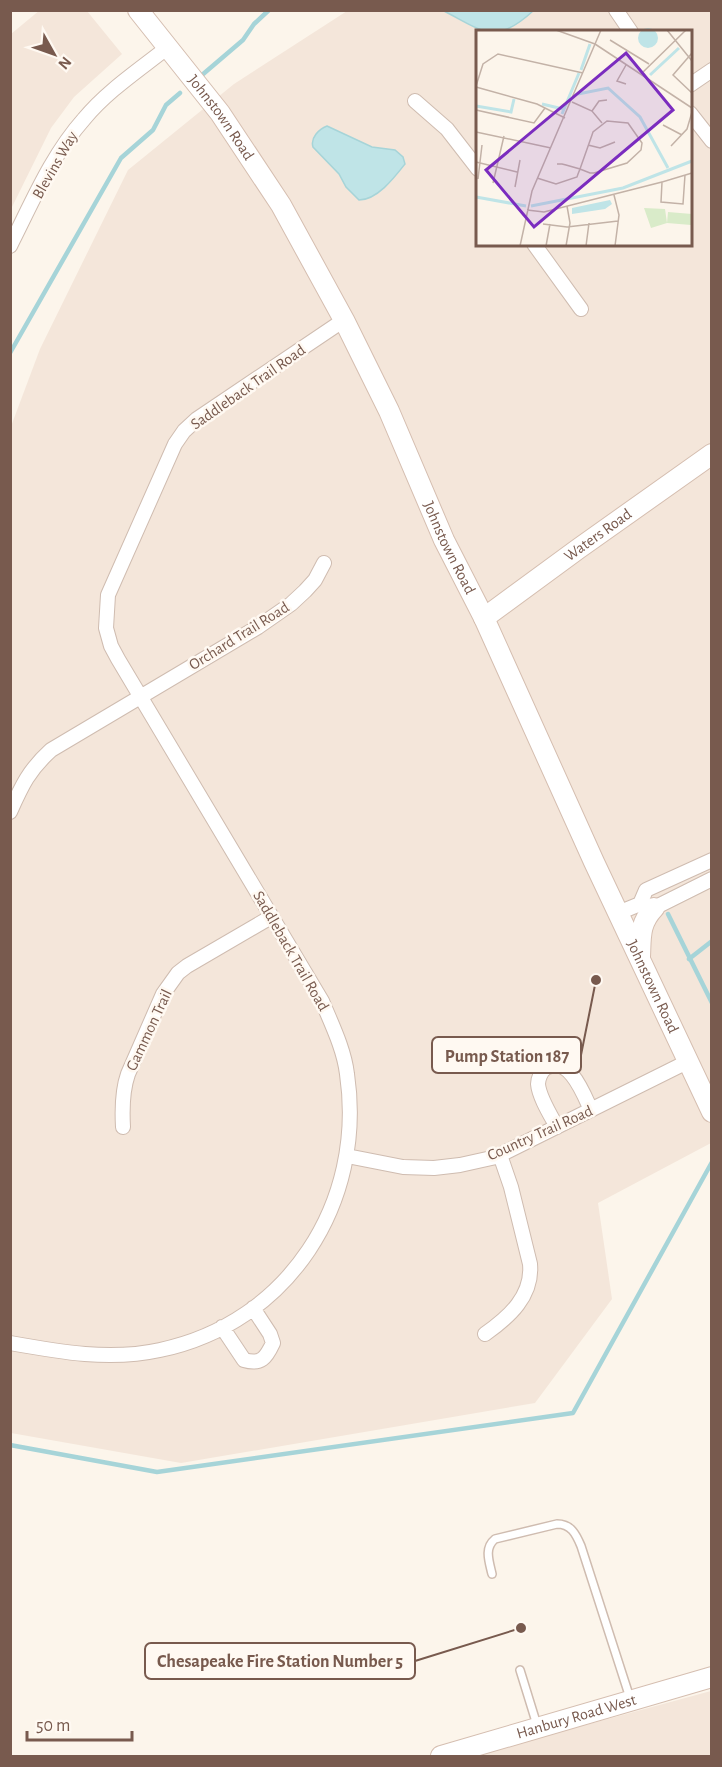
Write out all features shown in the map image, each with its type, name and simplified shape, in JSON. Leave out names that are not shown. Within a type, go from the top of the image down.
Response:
[{"type":"main road","name":"Johnstown Road","points":[[138,10],[220,113],[281,206],[344,320],[389,411],[444,540],[484,618],[711,1112]]},
{"type":"main road","name":"Waters Road","points":[[484,618],[711,454]]},
{"type":"main road","points":[[640,960],[641,932],[647,906]]},
{"type":"main road","name":"Hanbury Road West","points":[[441,1756],[464,1753],[537,1728],[711,1677]]},
{"type":"street","points":[[616,10],[630,30]]},
{"type":"street","name":"Blevins Way","points":[[10,246],[52,163],[75,129],[100,102],[168,47]]},
{"type":"street","points":[[692,84],[711,70]]},
{"type":"street","points":[[415,101],[447,129],[476,168]]},
{"type":"street","points":[[692,116],[711,141]]},
{"type":"street","points":[[535,246],[581,309]]},
{"type":"street","name":"Saddleback Trail Road","points":[[10,1343],[55,1351],[129,1355],[182,1345],[205,1336],[253,1308],[294,1270],[323,1227],[343,1177],[350,1138],[350,1094],[341,1048],[322,1001],[165,740],[142,696],[111,646],[106,628],[108,595],[174,444],[184,431],[197,419],[344,320]]},
{"type":"street","name":"Orchard Trail Road","points":[[142,696],[258,627],[291,604],[315,580],[324,563]]},
{"type":"street","points":[[10,812],[25,779],[51,750],[142,696]]},
{"type":"street","points":[[647,906],[646,890],[711,860]]},
{"type":"street","points":[[618,913],[647,906],[711,879]]},
{"type":"street","name":"Gammon Trail","points":[[123,1127],[122,1103],[128,1074],[163,994],[171,982],[199,958],[271,916]]},
{"type":"street","name":"Country Trail Road","points":[[347,1156],[404,1167],[434,1168],[460,1165],[500,1155],[687,1062]]},
{"type":"street","points":[[557,1127],[538,1083],[541,1072],[546,1067],[564,1066],[581,1088],[591,1110]]},
{"type":"street","points":[[485,1334],[505,1320],[516,1308],[529,1286],[531,1273],[511,1187],[500,1155]]},
{"type":"street","points":[[222,1327],[244,1360],[253,1362],[262,1360],[269,1353],[273,1343],[270,1334],[253,1308]]},
{"type":"lane","points":[[492,1574],[488,1550],[495,1539],[557,1524],[570,1527],[581,1546],[630,1701]]},
{"type":"lane","points":[[520,1670],[537,1728]]},
{"type":"shaded area","points":[[40,10],[87,11],[122,54],[74,97],[51,128],[11,209],[11,34]]},
{"type":"shaded area","points":[[347,11],[711,11],[711,1143],[598,1203],[612,1299],[535,1403],[181,1463],[11,1433],[10,429],[40,349],[128,170],[234,84]]},
{"type":"shaded area","points":[[711,1691],[711,1756],[471,1756]]},
{"type":"water","points":[[444,11],[533,11],[505,30],[482,30]]},
{"type":"water","points":[[327,126],[372,147],[395,150],[403,157],[405,164],[379,192],[359,200],[346,187],[339,174],[313,147],[316,134]]},
{"type":"waterway","points":[[202,75],[243,40],[254,24],[269,10]]},
{"type":"waterway","points":[[10,353],[121,158],[153,130],[166,105],[180,93]]},
{"type":"waterway","points":[[668,914],[712,1003]]},
{"type":"waterway","points":[[689,959],[712,941]]},
{"type":"waterway","points":[[10,1445],[157,1472],[573,1413],[712,1162]]},
{"type":"place","name":"Pump Station 187","points":[[596,980]]},
{"type":"place","name":"Chesapeake Fire Station Number 5","points":[[521,1628]]}]
